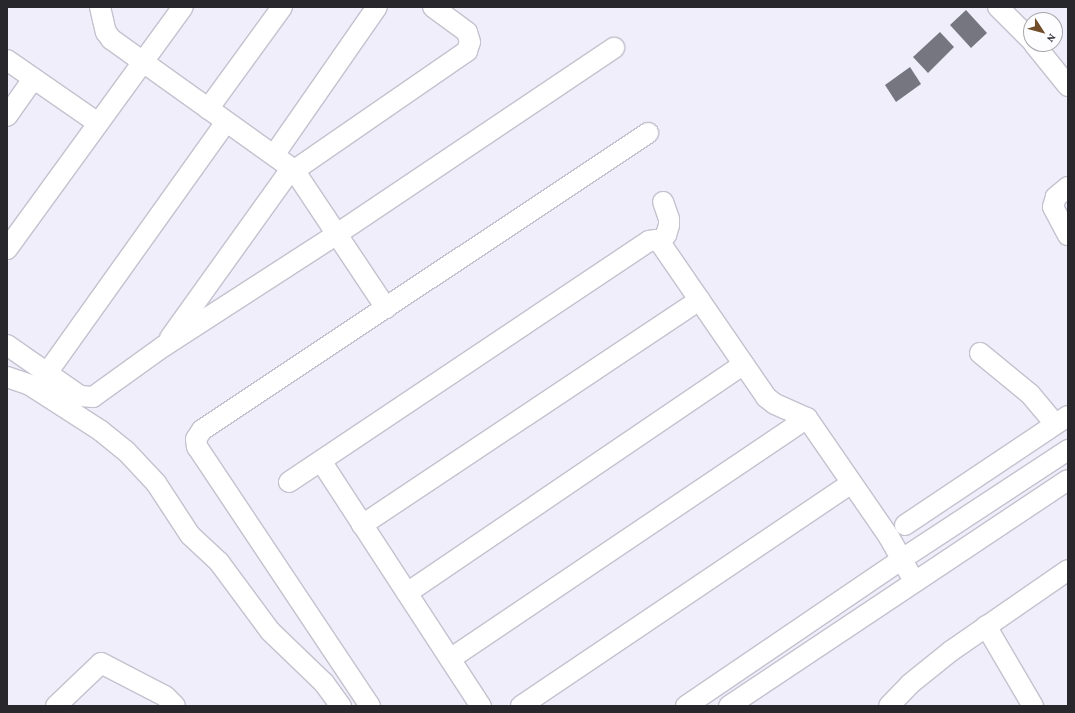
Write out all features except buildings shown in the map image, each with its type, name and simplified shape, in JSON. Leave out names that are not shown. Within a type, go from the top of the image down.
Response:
[{"type":"street","points":[[100,7],[106,32],[111,39],[142,63],[294,170],[386,308]]},
{"type":"street","points":[[7,249],[182,7]]},
{"type":"street","points":[[208,109],[282,7]]},
{"type":"street","points":[[274,155],[377,7]]},
{"type":"street","points":[[164,346],[276,187],[294,170],[467,51],[470,42],[467,32],[433,7]]},
{"type":"street","points":[[998,7],[1023,32]]},
{"type":"street","points":[[7,345],[80,396],[93,397],[164,346],[337,234],[614,48]]},
{"type":"street","points":[[1040,52],[1068,86]]},
{"type":"street","points":[[7,60],[98,123]]},
{"type":"street","points":[[7,116],[33,78]]},
{"type":"street","points":[[47,373],[226,122]]},
{"type":"street","points":[[370,706],[197,446],[196,439],[202,430],[648,133]]},
{"type":"street","points":[[1068,187],[1056,197],[1053,207],[1068,235]]},
{"type":"street","points":[[289,482],[649,241],[658,242],[666,235],[670,219],[663,202]]},
{"type":"street","points":[[658,242],[770,401],[807,418],[850,484],[902,559],[914,581]]},
{"type":"street","points":[[362,525],[700,300]]},
{"type":"street","points":[[905,525],[1062,420],[980,353]]},
{"type":"street","points":[[407,593],[744,364]]},
{"type":"street","points":[[7,377],[30,385],[101,431],[126,451],[156,483],[190,535],[219,562],[270,631],[324,683],[341,706]]},
{"type":"street","points":[[450,659],[807,418]]},
{"type":"street","points":[[686,706],[902,559],[1068,450]]},
{"type":"street","points":[[320,461],[481,706]]},
{"type":"street","points":[[729,706],[914,581],[1068,480]]},
{"type":"street","points":[[521,706],[850,484]]},
{"type":"street","points":[[889,706],[916,679],[986,626],[1068,570]]},
{"type":"street","points":[[986,626],[1032,706]]},
{"type":"street","points":[[56,706],[101,663],[165,703]]}]
